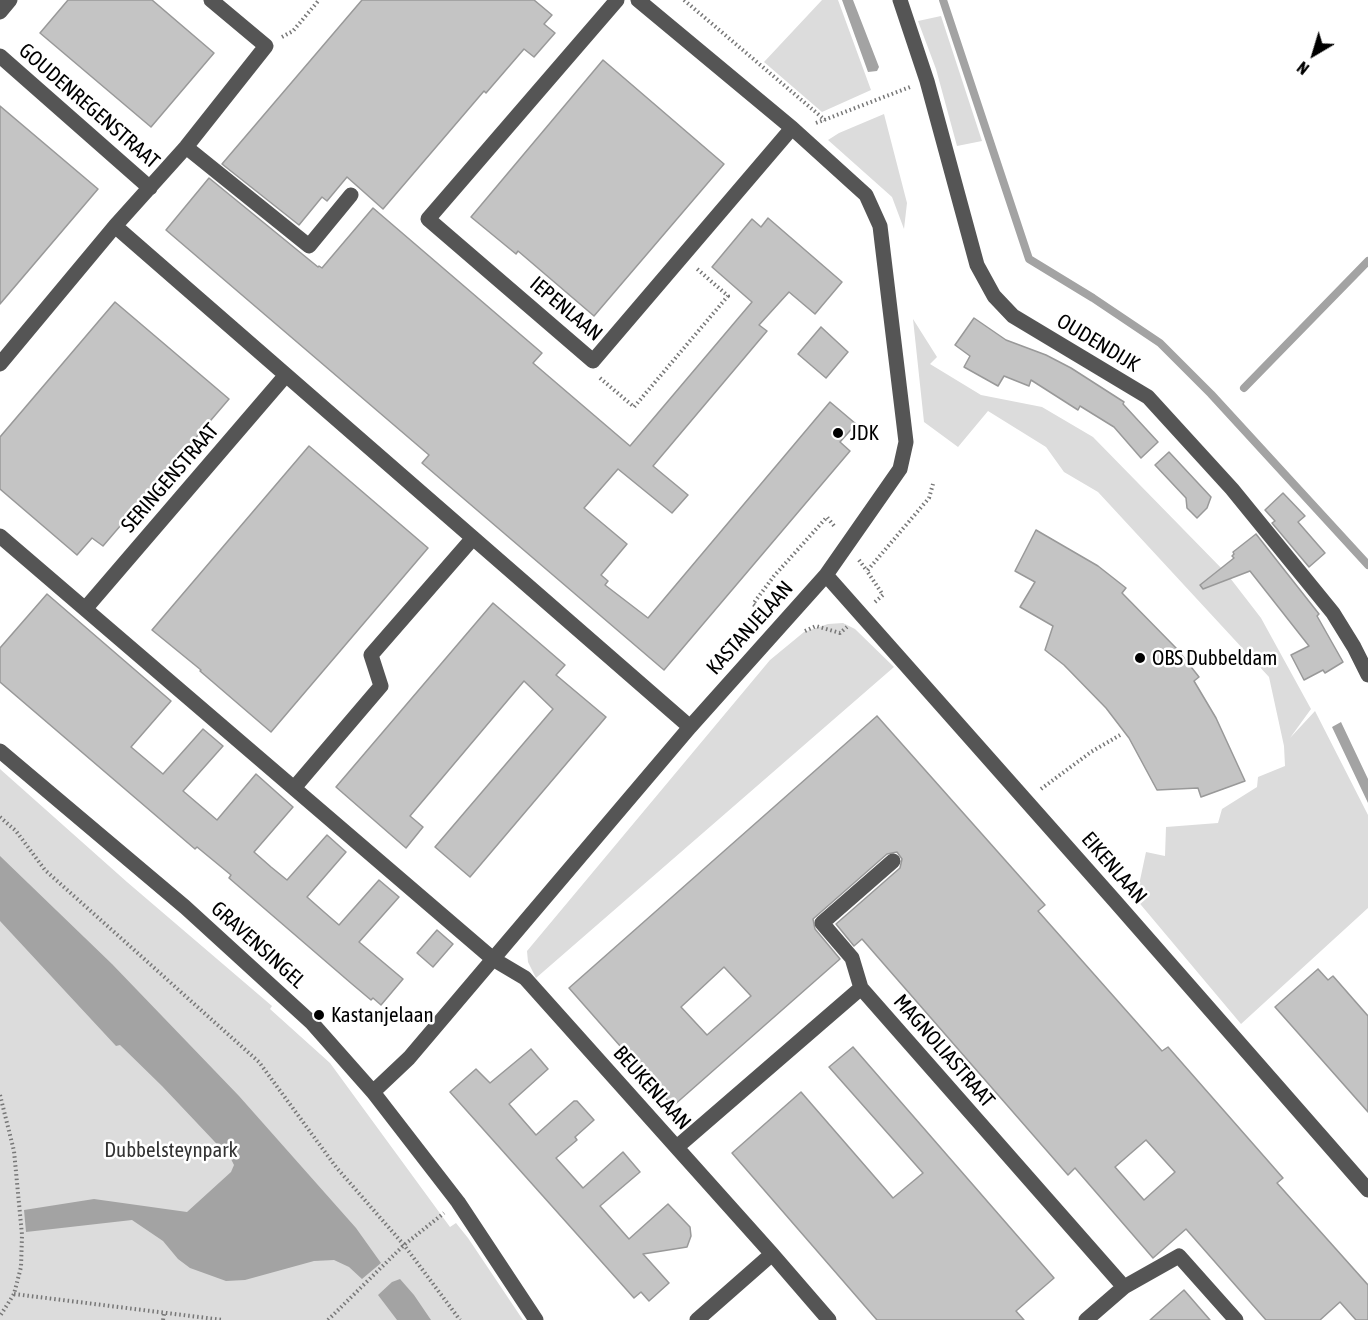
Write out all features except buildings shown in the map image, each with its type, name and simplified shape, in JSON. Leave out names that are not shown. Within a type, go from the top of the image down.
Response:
[{"type":"street","points":[[0,12],[10,0]]},
{"type":"street","points":[[212,0],[266,46]]},
{"type":"street","name":"IEPENLAAN","points":[[617,0],[428,219],[593,361],[792,129]]},
{"type":"street","points":[[638,0],[792,129]]},
{"type":"street","name":"OUDENDIJK","points":[[900,0],[927,81],[977,266],[994,296],[1013,315],[1148,397],[1232,489],[1333,613],[1368,675]]},
{"type":"street","name":"GOUDENREGENSTRAAT","points":[[0,364],[115,226],[186,147],[266,46]]},
{"type":"street","name":"GOUDENREGENSTRAAT","points":[[0,56],[150,188]]},
{"type":"street","name":"KASTANJELAAN","points":[[373,1092],[409,1058],[690,727],[826,575],[900,470],[906,442],[880,226],[866,195],[792,129]]},
{"type":"street","points":[[186,147],[309,246],[351,195]]},
{"type":"street","points":[[115,226],[690,727]]},
{"type":"street","name":"SERINGENSTRAAT","points":[[85,609],[286,375]]},
{"type":"street","points":[[0,536],[494,959]]},
{"type":"street","points":[[294,788],[381,687],[371,655],[472,538]]},
{"type":"street","name":"EIKENLAAN","points":[[826,575],[1368,1190]]},
{"type":"street","name":"GRAVENSINGEL","points":[[0,751],[185,907],[312,1023],[373,1092],[458,1202],[536,1320]]},
{"type":"street","points":[[677,1147],[861,988],[852,958],[822,922],[892,861]]},
{"type":"street","name":"BEUKENLAAN","points":[[494,959],[525,978],[829,1320]]},
{"type":"street","name":"MAGNOLIASTRAAT","points":[[861,988],[1124,1287]]},
{"type":"street","points":[[697,1320],[772,1254]]},
{"type":"street","points":[[1086,1320],[1124,1287],[1179,1257],[1236,1320]]},
{"type":"path","points":[[266,46],[293,31],[319,0]]},
{"type":"path","points":[[684,0],[825,120]]},
{"type":"path","points":[[792,129],[825,120],[927,81]]},
{"type":"path","points":[[593,361],[600,378],[634,407],[728,296],[682,257]]},
{"type":"path","points":[[1026,800],[1091,752],[1120,735]]},
{"type":"path","points":[[0,817],[16,831],[45,870],[259,1062],[336,1167],[404,1245],[460,1320]]},
{"type":"path","points":[[0,1095],[14,1151],[22,1235],[21,1267],[14,1294],[0,1316]]},
{"type":"path","points":[[328,1320],[404,1245],[458,1202]]},
{"type":"path","points":[[14,1294],[222,1320]]},
{"type":"path","points":[[163,1320],[164,1314]]},
{"type":"green space","points":[[822,0],[838,0],[871,90],[822,112],[764,62]]},
{"type":"green space","points":[[941,16],[982,141],[957,146],[936,69],[918,21]]},
{"type":"green space","points":[[884,114],[907,203],[904,229],[892,197],[828,140]]},
{"type":"green space","points":[[913,319],[937,357],[930,364],[981,395],[1042,407],[1093,437],[1227,574],[1261,618],[1311,709],[1290,738],[1315,711],[1368,815],[1368,908],[1241,1024],[1136,899],[1146,852],[1165,856],[1166,827],[1218,823],[1222,809],[1257,787],[1258,777],[1285,766],[1284,746],[1269,677],[1098,492],[1064,472],[1046,447],[988,411],[958,447],[924,422]]},
{"type":"green space","points":[[843,623],[855,629],[894,667],[536,978],[528,962],[527,951],[770,660],[804,632],[828,624]]},
{"type":"green space","name":"Dubbelsteynpark","points":[[0,769],[272,1006],[270,1009],[330,1063],[450,1227],[456,1223],[468,1238],[523,1320],[0,1320]]},
{"type":"shaded area","points":[[842,0],[853,0],[879,67],[877,71],[868,72]]},
{"type":"shaded area","points":[[1341,722],[1368,779],[1368,803],[1332,727]]},
{"type":"shaded area","points":[[0,856],[112,964],[239,1096],[356,1228],[381,1263],[362,1279],[349,1267],[334,1260],[314,1261],[245,1280],[226,1281],[190,1268],[178,1259],[163,1241],[132,1220],[26,1232],[24,1210],[94,1199],[187,1212],[231,1172],[234,1165],[231,1159],[162,1086],[120,1045],[116,1046],[0,921]]},
{"type":"shaded area","points":[[400,1279],[431,1320],[397,1320],[378,1295],[392,1282]]},
{"type":"waterway","points":[[943,0],[1029,259],[1160,343],[1211,394],[1368,565]]},
{"type":"waterway","points":[[1244,388],[1368,261]]},
{"type":"place","name":"JDK","points":[[838,433]]},
{"type":"place","name":"OBS Dubbeldam","points":[[1140,658]]},
{"type":"place","name":"Kastanjelaan","points":[[319,1015]]}]
